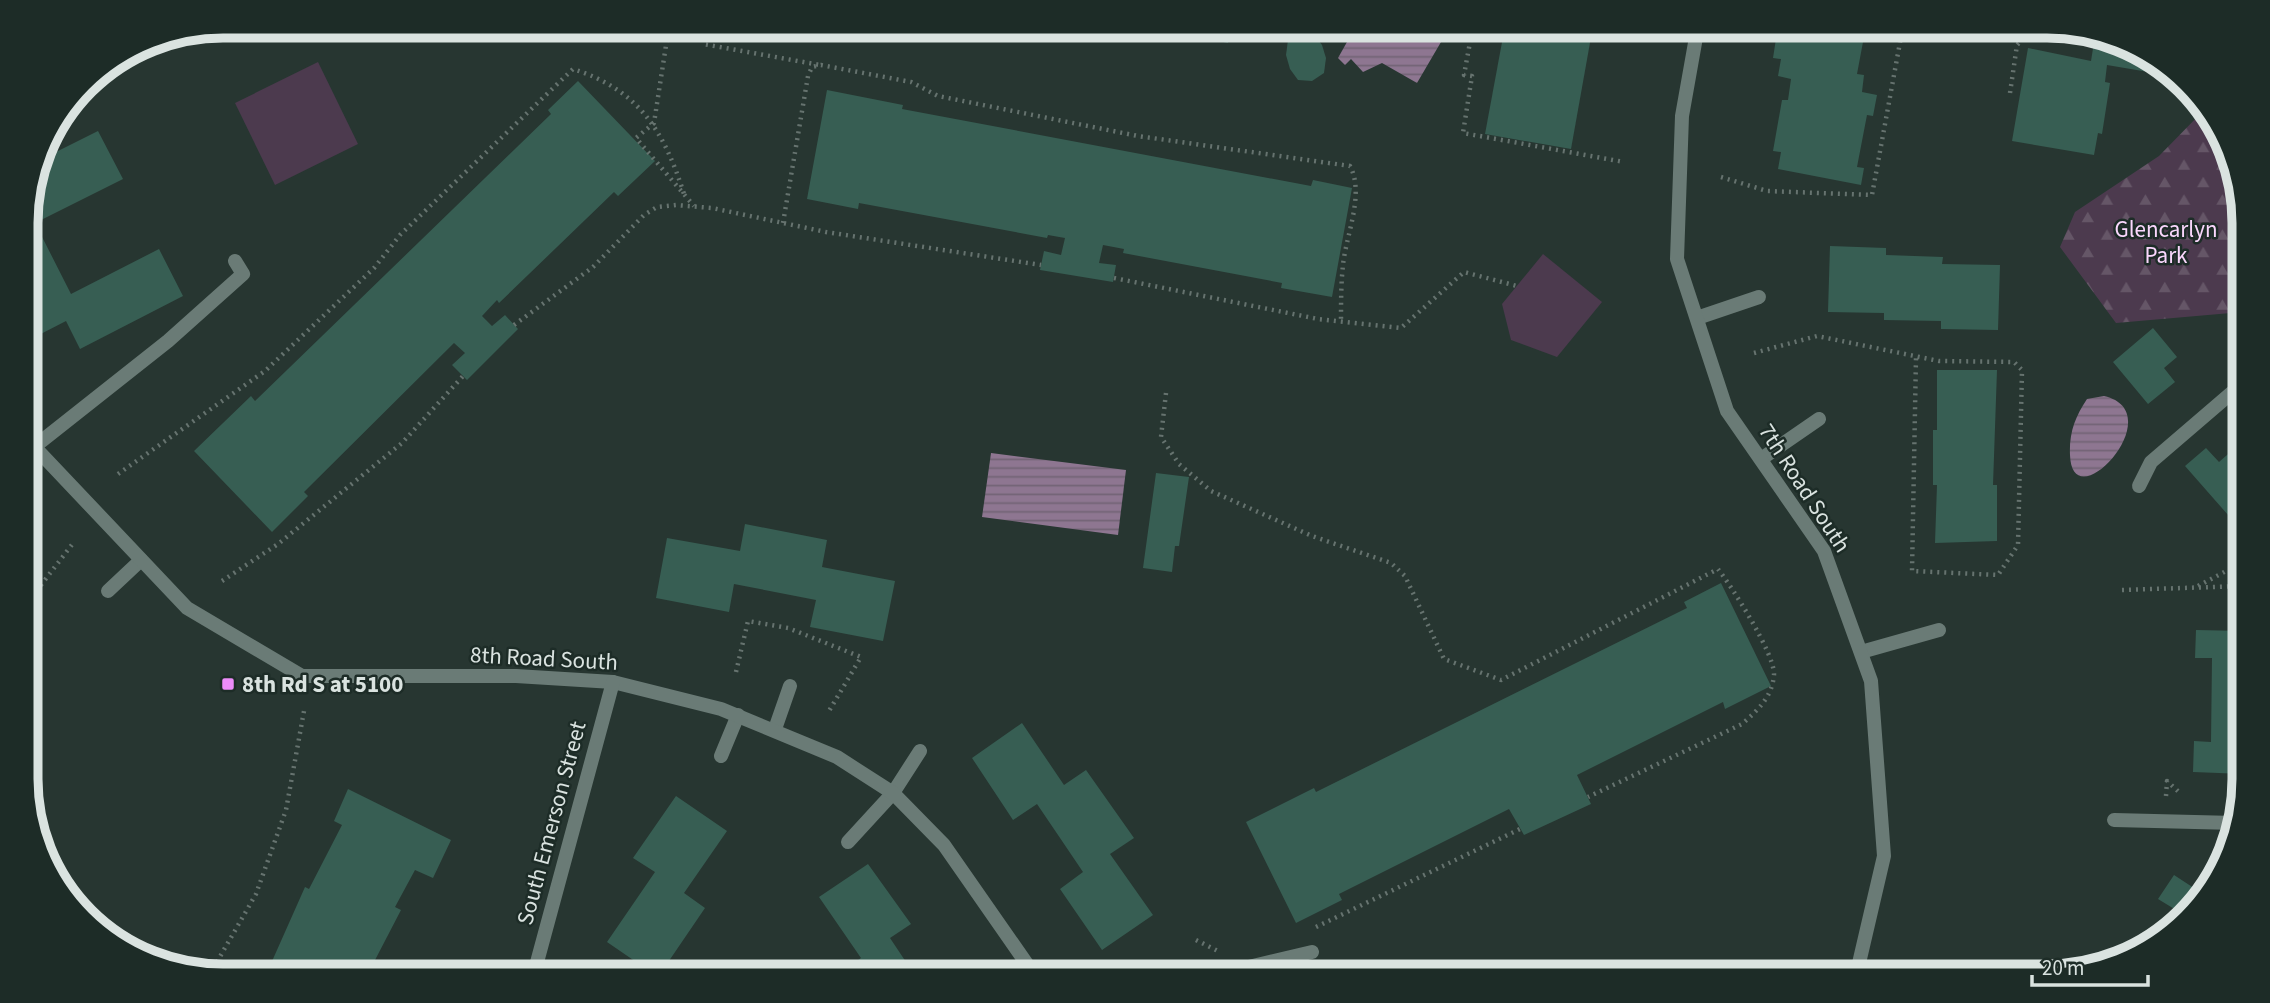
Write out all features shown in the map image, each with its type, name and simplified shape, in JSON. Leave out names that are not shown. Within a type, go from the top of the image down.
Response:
[{"type":"street","name":"7th Road South","points":[[1696,38],[1682,116],[1677,259],[1727,411],[1824,551],[1871,681],[1884,856],[1859,964]]},
{"type":"street","points":[[39,437],[167,341],[243,275],[235,261]]},
{"type":"street","points":[[1697,318],[1759,297]]},
{"type":"street","points":[[2139,486],[2151,462],[2232,392]]},
{"type":"street","points":[[1761,460],[1819,419]]},
{"type":"street","name":"8th Road South","points":[[39,452],[187,608],[302,676],[516,676],[613,682],[738,715],[837,757],[893,793],[944,845],[1028,964]]},
{"type":"street","points":[[108,591],[141,560]]},
{"type":"street","points":[[1861,652],[1938,630]]},
{"type":"street","name":"South Emerson Street","points":[[537,964],[613,682]]},
{"type":"street","points":[[775,729],[790,686]]},
{"type":"street","points":[[721,756],[738,715]]},
{"type":"street","points":[[848,842],[893,793],[920,751]]},
{"type":"street","points":[[2113,820],[2226,823]]},
{"type":"street","points":[[1266,964],[1312,952]]},
{"type":"path","points":[[667,38],[654,123],[636,138],[695,206]]},
{"type":"path","points":[[703,38],[703,44],[911,82],[938,96],[1138,136],[1350,166],[1356,176],[1356,192],[1343,265],[1340,321]]},
{"type":"path","points":[[1471,38],[1464,75],[1472,76],[1462,133],[1624,162]]},
{"type":"path","points":[[1721,177],[1767,191],[1872,195],[1901,38]]},
{"type":"path","points":[[2010,93],[2017,45],[2023,38]]},
{"type":"path","points":[[783,223],[808,76],[812,67],[821,65]]},
{"type":"path","points":[[118,474],[265,371],[373,268],[400,235],[573,69],[593,75],[643,109],[654,123],[684,194]]},
{"type":"path","points":[[514,325],[593,267],[644,215],[657,207],[695,206],[1041,265]]},
{"type":"path","points":[[1114,278],[1340,321],[1401,328],[1464,272],[1517,286]]},
{"type":"path","points":[[1754,353],[1817,336],[1939,361],[2014,362],[2022,370],[2018,545],[1998,575],[1912,571],[1916,357]]},
{"type":"path","points":[[222,581],[278,544],[402,443],[463,376]]},
{"type":"path","points":[[1166,393],[1161,437],[1179,464],[1211,491],[1263,516],[1391,563],[1405,576],[1444,659],[1501,680],[1718,569],[1740,597],[1774,671],[1771,689],[1759,709],[1742,724],[1588,797]]},
{"type":"path","points":[[38,588],[74,542]]},
{"type":"path","points":[[2195,587],[2232,568]]},
{"type":"path","points":[[2122,590],[2232,586]]},
{"type":"path","points":[[736,672],[748,621],[788,628],[860,657],[829,711]]},
{"type":"path","points":[[216,964],[256,894],[286,810],[304,710]]},
{"type":"path","points":[[1310,929],[1520,829]]},
{"type":"path","points":[[1196,940],[1226,954]]},
{"type":"green space","points":[[318,62],[358,144],[275,185],[235,103]]},
{"type":"green space","name":"Glencarlyn Park","points":[[2197,117],[2217,153],[2230,200],[2232,313],[2116,323],[2060,247],[2075,212],[2159,156]]},
{"type":"green space","points":[[1543,254],[1602,302],[1557,357],[1511,340],[1502,304]]},
{"type":"shaded area","points":[[1349,38],[1436,38],[1441,42],[1417,83],[1382,63],[1363,72],[1351,59],[1345,65],[1338,58]]},
{"type":"shaded area","points":[[2104,396],[2122,406],[2128,421],[2124,439],[2114,457],[2100,470],[2086,476],[2075,472],[2070,455],[2072,432],[2087,399]]},
{"type":"shaded area","points":[[991,453],[1126,470],[1118,535],[982,517]]},
{"type":"building","points":[[1204,38],[1229,38],[1228,43]]},
{"type":"building","points":[[1317,38],[1326,58],[1324,73],[1312,81],[1298,80],[1290,69],[1286,55],[1288,40]]},
{"type":"building","points":[[1503,38],[1591,38],[1571,149],[1485,134]]},
{"type":"building","points":[[1776,38],[1864,38],[1857,74],[1864,75],[1862,92],[1877,95],[1873,116],[1867,115],[1857,167],[1864,168],[1861,185],[1778,169],[1781,152],[1773,151],[1782,100],[1788,100],[1791,79],[1778,76],[1781,59],[1773,58]]},
{"type":"building","points":[[2094,45],[2139,63],[2153,73],[2107,65],[2105,82],[2110,83],[2102,134],[2098,133],[2094,155],[2012,141],[2028,48],[2091,61]]},
{"type":"building","points":[[578,81],[655,161],[618,196],[614,192],[499,303],[497,300],[482,316],[492,326],[505,315],[518,329],[467,380],[452,365],[465,353],[454,343],[304,492],[308,496],[272,532],[194,451],[251,396],[255,401],[551,114],[548,110]]},
{"type":"building","points":[[827,90],[903,105],[902,109],[1311,186],[1313,180],[1352,188],[1332,297],[1281,288],[1282,283],[1123,253],[1124,249],[1103,245],[1099,263],[1116,265],[1113,282],[1040,270],[1044,251],[1061,255],[1065,238],[1048,235],[1047,238],[859,203],[858,209],[807,199]]},
{"type":"building","points":[[98,131],[123,179],[39,221],[40,200],[53,154]]},
{"type":"building","points":[[39,231],[71,294],[159,249],[183,296],[80,349],[66,321],[39,335]]},
{"type":"building","points":[[1830,246],[1886,248],[1886,255],[1943,257],[1942,264],[2000,265],[1998,330],[1941,329],[1941,321],[1884,320],[1884,313],[1828,312]]},
{"type":"building","points":[[2153,328],[2177,357],[2164,368],[2175,382],[2148,404],[2113,362]]},
{"type":"building","points":[[1937,370],[1997,370],[1993,485],[1997,485],[1997,541],[1935,543],[1937,485],[1933,485],[1933,430],[1937,430]]},
{"type":"building","points":[[2206,448],[2219,462],[2232,451],[2232,519],[2185,466]]},
{"type":"building","points":[[1156,473],[1189,477],[1179,546],[1175,546],[1172,572],[1143,568]]},
{"type":"building","points":[[745,524],[827,540],[822,567],[895,581],[883,641],[810,627],[816,600],[734,584],[729,612],[656,598],[667,538],[740,551]]},
{"type":"building","points":[[1721,583],[1771,686],[1725,709],[1723,702],[1577,775],[1591,804],[1524,835],[1509,809],[1339,894],[1342,900],[1296,923],[1246,822],[1314,788],[1316,792],[1687,608],[1684,602]]},
{"type":"building","points":[[2196,630],[2232,631],[2232,774],[2193,772],[2194,741],[2211,742],[2212,658],[2195,658]]},
{"type":"building","points":[[1022,723],[1064,785],[1086,770],[1134,838],[1110,854],[1153,915],[1102,950],[1060,889],[1083,872],[1058,835],[1037,804],[1013,820],[972,758]]},
{"type":"building","points":[[348,789],[451,840],[433,878],[415,870],[395,907],[401,910],[374,962],[378,964],[271,964],[305,887],[309,889],[342,825],[334,821]]},
{"type":"building","points":[[676,796],[727,831],[684,893],[705,908],[667,964],[639,964],[607,942],[655,872],[633,858]]},
{"type":"building","points":[[868,864],[911,924],[890,938],[907,964],[853,964],[861,958],[819,897]]},
{"type":"building","points":[[2174,875],[2195,889],[2175,912],[2176,910],[2158,899]]},
{"type":"place","name":"8th Rd S at 5100","points":[[228,684]]}]
